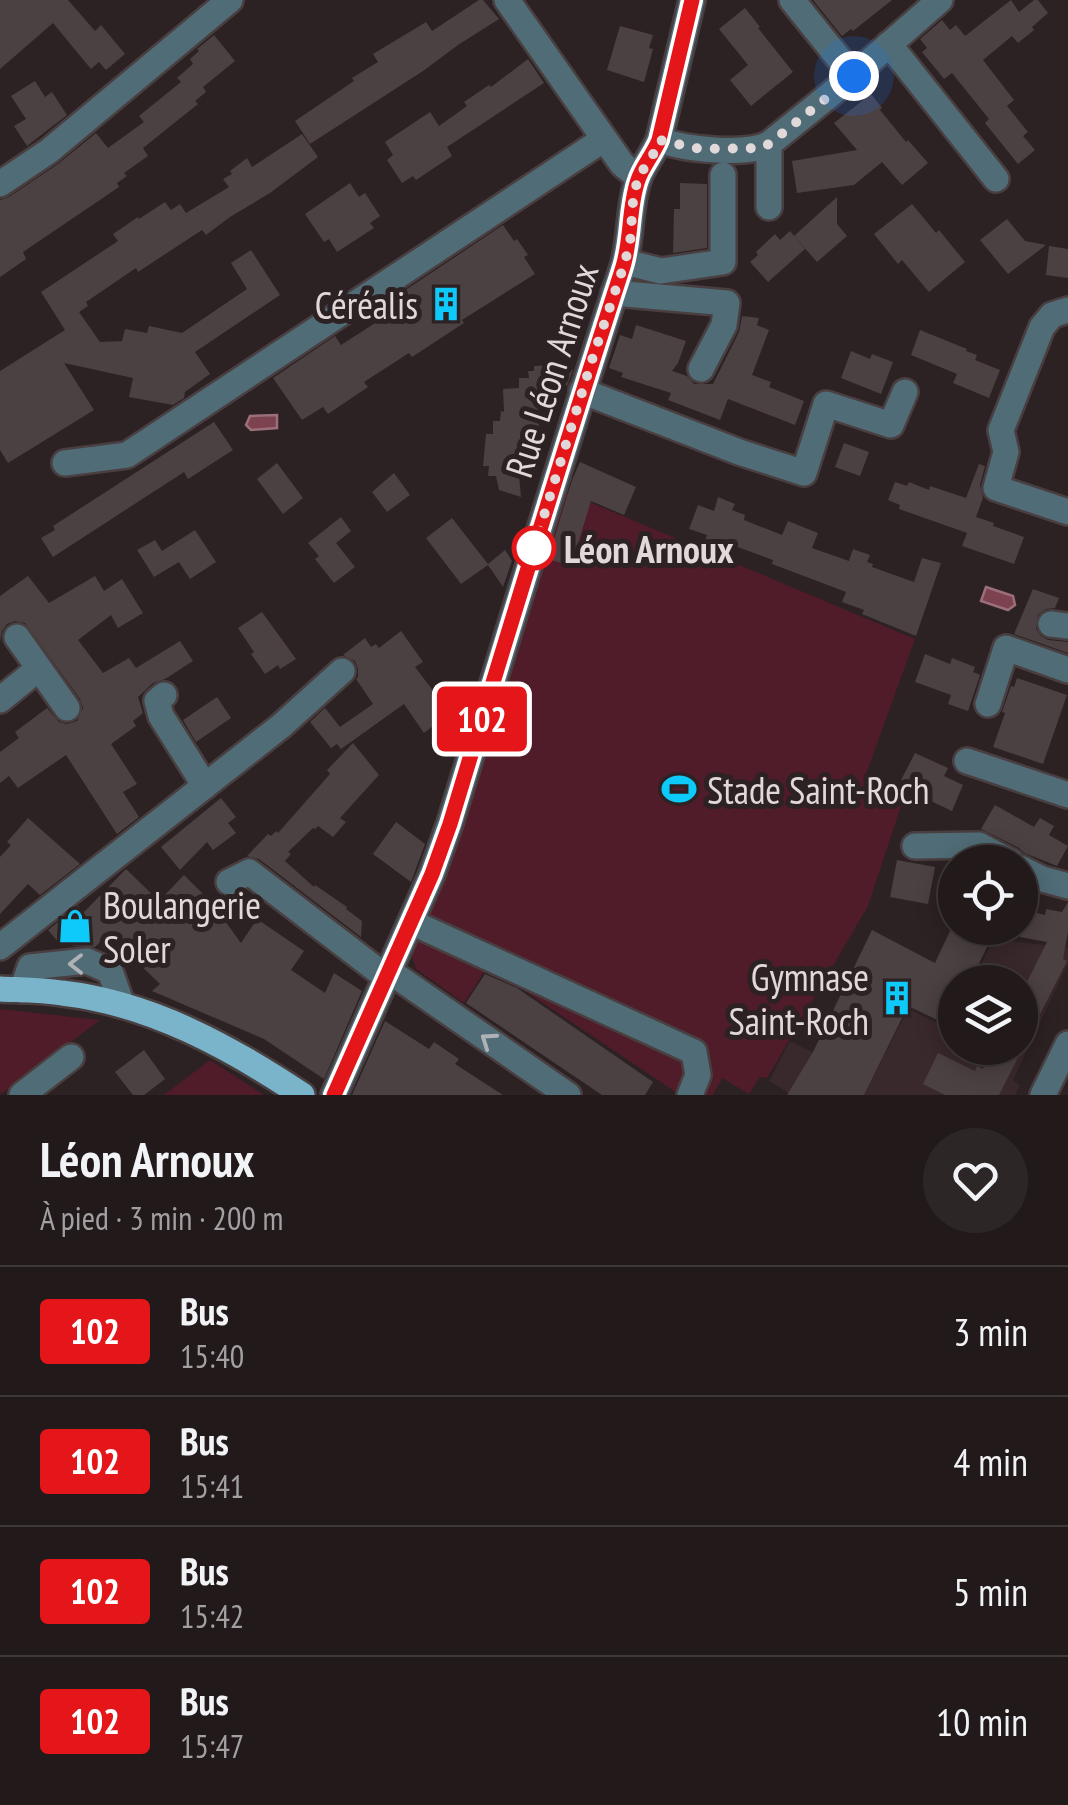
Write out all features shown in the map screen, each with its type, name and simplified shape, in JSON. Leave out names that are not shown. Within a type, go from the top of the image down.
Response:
[{"type":"main road","points":[[11,990],[64,993],[122,1005],[198,1034],[302,1095]]},
{"type":"street","points":[[0,184],[49,151],[230,0]]},
{"type":"street","points":[[507,0],[622,164],[638,177]]},
{"type":"street","name":"Rue Léon Arnoux","points":[[334,1095],[432,874],[450,824],[630,244],[638,177],[659,140],[692,0]]},
{"type":"street","points":[[792,0],[854,76]]},
{"type":"street","points":[[659,140],[700,149],[761,148],[854,76],[940,0]]},
{"type":"street","points":[[888,44],[996,179]]},
{"type":"street","points":[[65,462],[127,455],[604,139]]},
{"type":"street","points":[[769,144],[769,207]]},
{"type":"street","points":[[624,262],[661,271],[723,262],[723,175]]},
{"type":"street","points":[[614,293],[727,303],[724,325],[701,369]]},
{"type":"street","points":[[1068,310],[1052,315],[1042,327],[1001,430],[1006,452],[996,488],[1068,512]]},
{"type":"street","points":[[582,391],[804,473],[826,404],[891,425],[905,392]]},
{"type":"street","points":[[17,636],[67,708]]},
{"type":"street","points":[[988,704],[1006,648],[1068,670]]},
{"type":"street","points":[[0,700],[38,669]]},
{"type":"street","points":[[0,946],[281,726],[342,671]]},
{"type":"street","points":[[164,695],[157,701],[161,716],[205,786]]},
{"type":"street","points":[[968,761],[1068,795]]},
{"type":"street","points":[[915,846],[938,846]]},
{"type":"street","points":[[229,882],[249,872],[388,974],[568,1095]]},
{"type":"street","points":[[1038,877],[1068,886]]},
{"type":"street","points":[[411,922],[694,1052],[698,1075],[690,1095]]},
{"type":"street","points":[[11,990],[30,967],[87,962],[110,972],[122,1005]]},
{"type":"street","points":[[1043,1095],[1068,1044]]},
{"type":"street","points":[[22,1095],[71,1057]]},
{"type":"shaded area","points":[[277,415],[277,428],[251,430],[246,425],[250,416]]},
{"type":"shaded area","name":"Stade Saint-Roch","points":[[566,492],[915,639],[865,777],[903,800],[868,906],[767,1078],[760,1077],[749,1094],[722,1078],[713,1095],[680,1095],[488,966],[464,1003],[416,969],[411,953],[452,858]]},
{"type":"shaded area","points":[[986,587],[1013,596],[1015,605],[1008,610],[981,601]]},
{"type":"shaded area","points":[[991,945],[1068,948],[1068,963],[1038,1027],[1038,965],[981,965]]},
{"type":"shaded area","points":[[0,1009],[100,1020],[0,1095]]},
{"type":"shaded area","points":[[908,1009],[938,1023],[938,1065],[1020,1065],[1013,1080],[1020,1085],[1015,1095],[792,1095],[769,1081],[790,1041],[871,1081]]},
{"type":"shaded area","points":[[210,1060],[264,1095],[164,1095]]},
{"type":"building","points":[[0,0],[68,0],[95,31],[101,25],[125,54],[106,70],[99,62],[91,69],[53,23],[0,69]]},
{"type":"building","points":[[479,0],[499,19],[310,144],[295,121],[378,62],[373,54],[426,22],[432,31]]},
{"type":"building","points":[[813,0],[892,0],[842,36]]},
{"type":"building","points":[[1011,0],[1019,12],[1038,0],[1048,13],[1018,43],[1012,36],[983,60],[1014,100],[1007,106],[1028,132],[1023,136],[1035,150],[1018,164],[952,73],[944,79],[922,52],[927,48],[920,39],[942,20],[950,30],[956,25],[965,36]]},
{"type":"building","points":[[745,8],[793,72],[751,106],[730,80],[748,65],[719,29]]},
{"type":"building","points":[[620,26],[653,35],[644,82],[607,70]]},
{"type":"building","points":[[214,35],[235,61],[203,87],[206,92],[195,101],[198,104],[143,148],[148,156],[124,173],[127,176],[117,183],[119,187],[23,252],[26,259],[0,277],[0,200],[58,164],[96,133],[108,148],[144,122],[139,116],[181,82],[177,78],[193,64],[190,59],[197,49]]},
{"type":"building","points":[[528,59],[544,83],[447,147],[452,156],[416,180],[413,176],[402,183],[387,160],[393,155],[385,142],[430,112],[439,126],[467,106],[464,102]]},
{"type":"building","points":[[35,81],[45,97],[52,92],[67,115],[27,146],[14,126],[26,119],[11,96]]},
{"type":"building","points":[[871,94],[906,142],[928,163],[902,185],[882,162],[854,185],[797,193],[792,161],[857,150],[834,123]]},
{"type":"building","points":[[302,134],[318,157],[206,235],[202,230],[138,272],[136,268],[86,302],[88,306],[79,312],[100,342],[122,341],[125,329],[147,333],[149,326],[182,333],[247,289],[231,263],[251,250],[280,295],[195,352],[210,374],[173,405],[129,397],[133,378],[64,363],[94,410],[8,463],[0,450],[0,371],[65,330],[41,292],[118,241],[113,234],[138,217],[165,202],[171,210],[180,204],[186,213],[229,187],[223,179],[247,158],[252,167]]},
{"type":"building","points":[[350,183],[359,197],[365,193],[380,216],[370,223],[374,228],[337,252],[329,239],[324,242],[305,214]]},
{"type":"building","points":[[680,183],[707,184],[707,248],[673,253],[674,209],[680,209]]},
{"type":"building","points":[[837,197],[837,224],[847,236],[817,262],[794,236]]},
{"type":"building","points":[[912,204],[965,262],[929,292],[902,260],[898,264],[874,234]]},
{"type":"building","points":[[1007,219],[1025,241],[1046,245],[1008,274],[980,240]]},
{"type":"building","name":"Céréalis","points":[[503,225],[528,255],[524,257],[535,274],[412,357],[409,353],[364,382],[368,387],[328,414],[323,407],[302,420],[273,378],[335,336],[341,345],[383,318],[377,309]]},
{"type":"building","points":[[790,231],[805,249],[768,282],[750,262],[775,234],[780,240]]},
{"type":"building","points":[[1049,246],[1068,249],[1068,278],[1046,275]]},
{"type":"building","points":[[742,316],[759,318],[757,325],[769,330],[752,375],[771,382],[769,387],[804,401],[795,425],[728,399],[720,420],[668,400],[671,393],[621,377],[623,373],[609,368],[620,335],[632,339],[636,325],[686,341],[672,371],[687,376],[694,384],[713,384],[739,332]]},
{"type":"building","points":[[920,330],[967,349],[977,355],[975,360],[1000,370],[989,398],[953,383],[957,374],[911,355]]},
{"type":"building","points":[[851,351],[893,362],[881,394],[841,378]]},
{"type":"building","points":[[552,365],[552,370],[573,370],[567,386],[546,387],[547,410],[538,410],[539,432],[532,432],[533,454],[525,454],[525,475],[519,475],[521,497],[499,490],[496,476],[488,476],[489,466],[483,466],[486,434],[493,434],[493,421],[500,421],[501,411],[504,412],[503,389],[519,388],[519,378],[529,378],[528,371],[534,371],[534,366]]},
{"type":"building","points":[[214,422],[233,450],[188,479],[184,472],[53,557],[41,538],[55,530],[53,526]]},
{"type":"building","points":[[844,443],[869,452],[860,476],[835,467]]},
{"type":"building","points":[[580,462],[636,487],[624,515],[591,501],[571,566],[548,559]]},
{"type":"building","points":[[277,463],[303,498],[283,514],[257,479]]},
{"type":"building","points":[[979,464],[985,466],[980,485],[983,498],[976,517],[1024,537],[1014,564],[962,546],[967,533],[899,509],[900,505],[888,500],[895,482],[907,486],[909,482],[929,490],[930,486],[966,498]]},
{"type":"building","points":[[394,473],[410,495],[387,512],[372,492]]},
{"type":"building","points":[[718,497],[735,504],[732,510],[745,515],[744,520],[782,535],[788,521],[818,533],[812,548],[849,561],[853,549],[870,555],[867,562],[872,567],[914,582],[922,558],[941,563],[916,636],[842,602],[846,592],[772,564],[773,560],[719,540],[714,552],[703,548],[707,535],[689,529],[698,505],[714,511]]},
{"type":"building","points":[[341,517],[351,531],[336,543],[355,567],[334,583],[308,543]]},
{"type":"building","points":[[452,518],[488,564],[505,550],[512,561],[503,587],[488,565],[461,584],[426,538]]},
{"type":"building","points":[[195,530],[216,562],[190,579],[179,562],[154,577],[137,550],[155,540],[162,551]]},
{"type":"building","points":[[28,576],[49,603],[95,576],[104,591],[122,579],[143,613],[118,628],[111,615],[78,640],[103,673],[129,658],[136,668],[180,641],[193,661],[153,683],[138,697],[143,713],[133,721],[136,726],[111,744],[137,784],[123,792],[139,817],[117,834],[66,755],[18,788],[9,776],[0,783],[0,752],[19,738],[15,732],[47,708],[59,722],[67,724],[77,721],[83,708],[25,623],[7,624],[0,642],[0,596]]},
{"type":"building","points":[[1033,589],[1059,598],[1055,608],[1038,615],[1036,629],[1048,640],[1068,642],[1068,653],[1014,634]]},
{"type":"building","points":[[262,612],[296,659],[265,674],[238,628]]},
{"type":"building","points":[[401,631],[423,662],[415,667],[450,713],[424,733],[404,704],[341,749],[337,744],[331,748],[310,722],[325,708],[340,727],[373,704],[356,679],[355,661],[343,655],[365,638],[371,647],[376,644],[379,648]]},
{"type":"building","points":[[925,654],[950,664],[952,658],[975,667],[973,672],[980,675],[968,711],[948,704],[951,695],[915,682]]},
{"type":"building","points":[[1017,678],[1067,695],[1043,764],[993,747],[1011,686]]},
{"type":"building","points":[[217,697],[231,718],[196,742],[183,720]]},
{"type":"building","points":[[353,743],[379,775],[340,818],[346,822],[333,837],[318,826],[313,828],[288,852],[291,854],[285,861],[362,921],[361,937],[259,859],[247,856],[268,834],[278,833]]},
{"type":"building","points":[[915,753],[948,768],[944,776],[963,785],[952,811],[920,796],[923,789],[901,780]]},
{"type":"building","points":[[221,798],[236,817],[228,823],[236,833],[213,850],[207,842],[180,870],[161,847]]},
{"type":"building","points":[[995,805],[1034,827],[1040,818],[1054,826],[1049,835],[1068,846],[1057,866],[1038,859],[1038,845],[1013,845],[981,829]]},
{"type":"building","points":[[28,818],[80,864],[40,895],[28,884],[0,914],[0,857],[11,845],[7,842]]},
{"type":"building","points":[[396,822],[425,844],[411,882],[373,854]]},
{"type":"building","points":[[897,860],[935,867],[928,904],[890,897]]},
{"type":"building","points":[[126,869],[159,901],[184,875],[212,903],[241,943],[257,919],[304,951],[291,970],[325,993],[334,973],[362,991],[324,1079],[264,1039],[152,991],[160,984],[108,934],[95,947],[73,946],[70,934],[59,943],[48,930],[78,906],[84,912]]},
{"type":"building","points":[[1068,902],[1063,959],[1067,961],[1038,1018],[1036,965],[1047,942],[1038,940],[1038,913],[1045,915],[1046,909],[1062,912]]},
{"type":"building","name":"Gymnase Saint-Roch","points":[[872,930],[935,963],[943,945],[988,945],[978,965],[938,965],[938,1020],[908,1006],[864,1095],[787,1095],[813,1052]]},
{"type":"building","points":[[485,974],[517,988],[653,1082],[645,1095],[602,1095],[466,1003]]},
{"type":"building","points":[[385,1021],[429,1049],[434,1042],[459,1059],[455,1064],[503,1095],[352,1095]]},
{"type":"building","points":[[144,1050],[165,1079],[144,1095],[133,1095],[115,1072]]},
{"type":"building","points":[[938,1053],[938,1065],[983,1069],[985,1065],[1014,1065],[999,1095],[945,1095],[923,1084]]},
{"type":"bus line","name":"102","points":[[334,1095],[432,874],[450,824],[623,268],[630,244],[638,177],[659,140],[692,0]]},
{"type":"place","name":"Céréalis","points":[[446,304]]},
{"type":"place","name":"Léon Arnoux","points":[[534,548]]},
{"type":"place","name":"Stade Saint-Roch","points":[[679,789]]},
{"type":"place","name":"Boulangerie Soler","points":[[75,926]]},
{"type":"place","name":"Gymnase Saint-Roch","points":[[897,998]]},
{"type":"route","points":[[534,548],[630,244],[638,177],[659,140],[700,149],[761,148],[854,76]]}]
